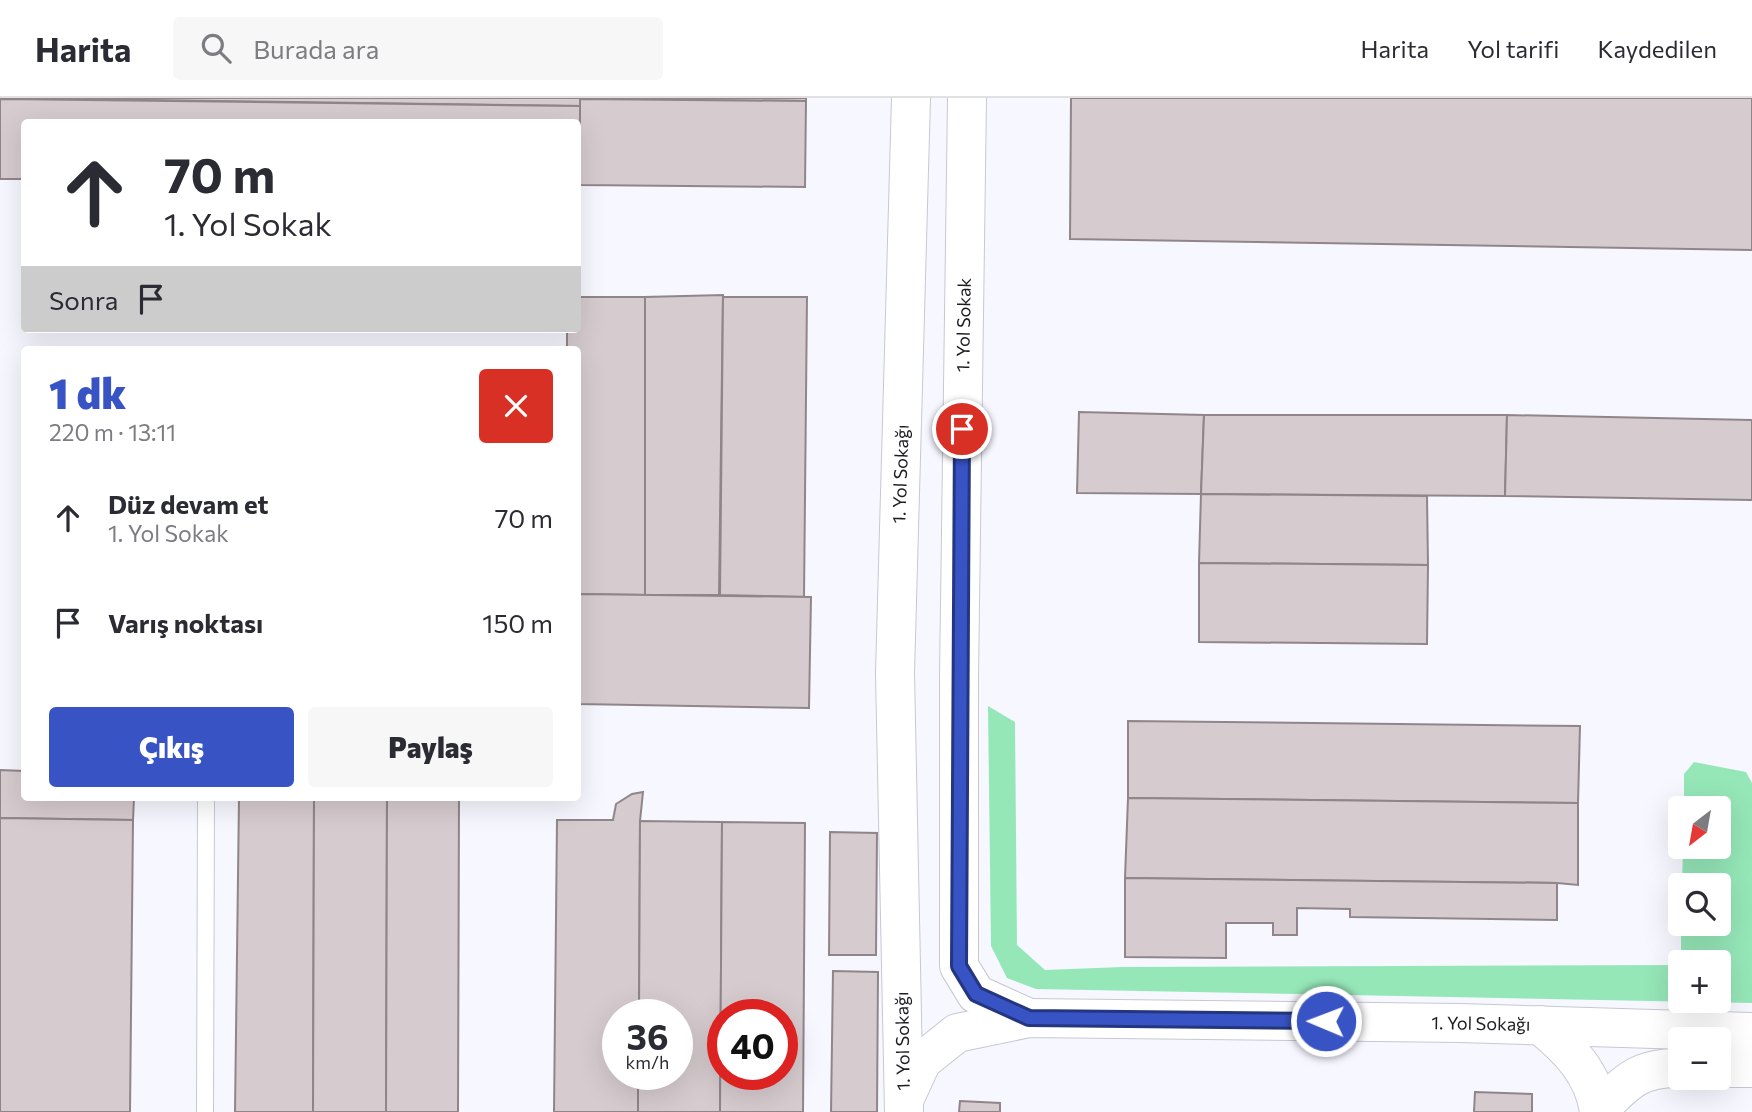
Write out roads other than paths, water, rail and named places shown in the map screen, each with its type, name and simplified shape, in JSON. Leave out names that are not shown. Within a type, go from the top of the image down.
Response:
[{"type":"street","name":"1. Yol Sokağı","points":[[904,1106],[895,674],[911,98]]},
{"type":"street","name":"1. Yol Sokak","points":[[967,98],[959,677],[959,966],[976,994],[1029,1018]]},
{"type":"street","name":"1. Yol Sokağı","points":[[904,1106],[922,1061],[957,1032],[1029,1018],[1540,1025],[1752,1032]]},
{"type":"street","points":[[1540,1025],[1565,1045],[1583,1066],[1599,1111],[1629,1079],[1668,1068]]},
{"type":"street","points":[[1731,1068],[1752,1068]]},
{"type":"lane","points":[[205,1112],[206,801]]}]
